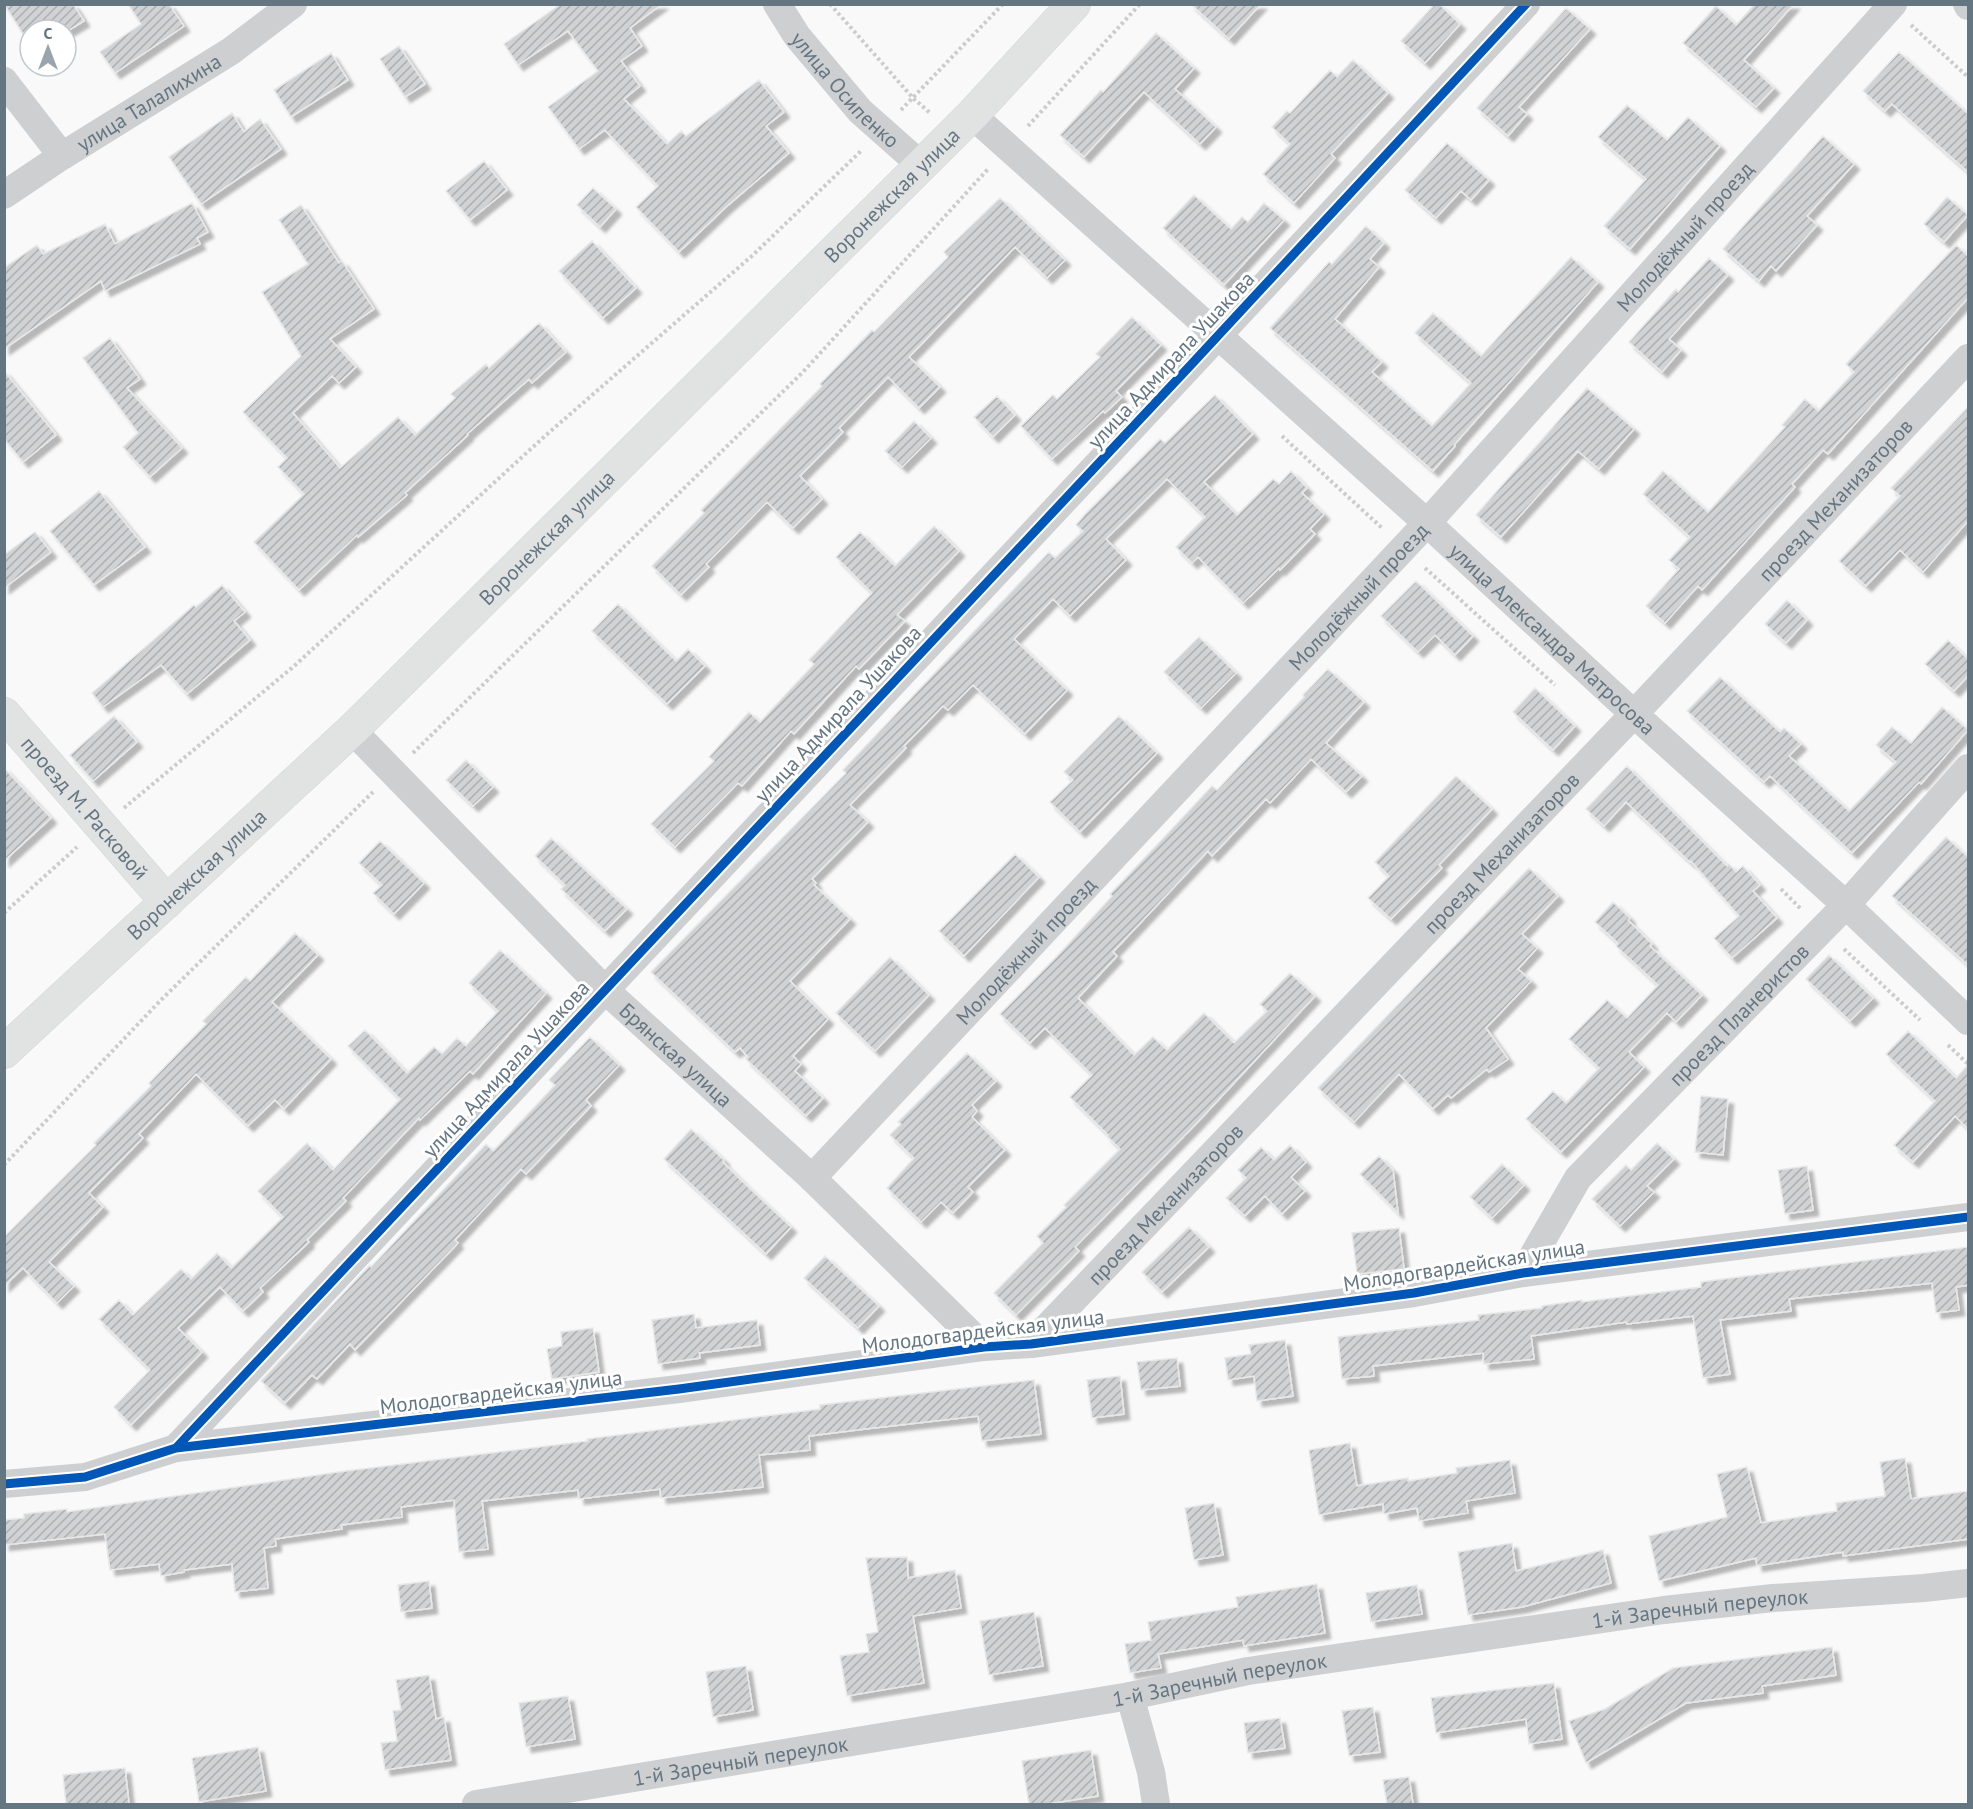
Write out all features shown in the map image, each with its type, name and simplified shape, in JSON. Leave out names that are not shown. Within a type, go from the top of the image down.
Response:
[{"type":"street","name":"улица Талалихина","points":[[4,195],[62,156],[231,51],[293,4]]},
{"type":"street","name":"улица Осипенко","points":[[777,4],[804,45],[860,111],[921,165]]},
{"type":"street","name":"Воронежская улица","points":[[4,1052],[352,730],[962,125],[1074,4]]},
{"type":"street","name":"улица Адмирала Ушакова","points":[[176,1448],[604,989],[1220,336],[1526,4]]},
{"type":"street","name":"Молодёжный проезд","points":[[812,1178],[1404,548],[1892,6]]},
{"type":"street","points":[[4,81],[62,156]]},
{"type":"street","name":"улица Александра Матросова","points":[[962,125],[1008,147],[1427,523],[1846,905],[1968,1021]]},
{"type":"street","name":"проезд Механизаторов","points":[[1031,1344],[1634,714],[1968,358]]},
{"type":"street","name":"проезд М. Расковой","points":[[4,714],[167,902]]},
{"type":"street","name":"Брянская улица","points":[[352,730],[604,989],[812,1178],[984,1347]]},
{"type":"street","name":"проезд Планеристов","points":[[1523,1272],[1578,1178],[1846,905],[1968,768]]},
{"type":"street","name":"Молодогвардейская улица","points":[[4,1484],[85,1478],[176,1448],[667,1390],[984,1347],[1031,1344],[1414,1293],[1523,1272],[1968,1217]]},
{"type":"street","name":"1-й Заречный переулок","points":[[476,1804],[1130,1696],[1248,1671],[1664,1610],[1773,1598],[1968,1583]]},
{"type":"street","points":[[1130,1696],[1151,1772],[1156,1804]]},
{"type":"path","points":[[830,4],[913,98],[962,125]]},
{"type":"path","points":[[4,913],[102,827],[293,667],[545,436],[753,255],[882,130],[1003,4]]},
{"type":"path","points":[[4,1165],[160,1001],[803,372],[1140,4]]},
{"type":"path","points":[[1892,6],[1968,77]]},
{"type":"path","points":[[988,169],[996,177]]},
{"type":"path","points":[[1275,430],[1560,690]]},
{"type":"path","points":[[1780,889],[1925,1024]]},
{"type":"path","points":[[1943,1040],[1968,1064]]},
{"type":"building","points":[[4,4],[73,4],[84,21],[78,25],[78,18],[18,18],[18,26]]},
{"type":"building","points":[[128,4],[169,4],[184,26],[115,73],[100,52],[141,24]]},
{"type":"building","points":[[561,4],[662,4],[630,28],[642,46],[621,61],[640,86],[624,99],[667,144],[681,131],[686,136],[759,80],[784,112],[766,126],[789,153],[726,207],[679,252],[636,207],[658,186],[605,130],[579,149],[548,107],[598,71],[568,31],[518,65],[504,44]]},
{"type":"building","points":[[1191,4],[1261,4],[1229,39]]},
{"type":"building","points":[[1435,4],[1439,4],[1460,24],[1425,63],[1401,41]]},
{"type":"building","points":[[1755,4],[1794,4],[1744,60],[1774,88],[1756,107],[1683,43],[1716,6],[1736,25]]},
{"type":"building","points":[[1566,8],[1590,29],[1519,107],[1527,114],[1508,136],[1477,108]]},
{"type":"building","points":[[1156,33],[1194,68],[1175,89],[1216,127],[1200,144],[1144,92],[1084,157],[1060,135],[1101,90],[1103,92]]},
{"type":"building","points":[[399,46],[425,84],[405,97],[380,59]]},
{"type":"building","points":[[1899,52],[1968,114],[1968,172],[1892,104],[1885,111],[1863,91]]},
{"type":"building","points":[[331,53],[348,80],[291,117],[274,90]]},
{"type":"building","points":[[1353,60],[1388,93],[1331,154],[1335,158],[1294,203],[1263,174],[1290,144],[1272,127],[1287,111],[1290,113],[1330,70],[1337,77]]},
{"type":"building","points":[[1627,105],[1667,140],[1688,117],[1720,146],[1630,249],[1604,226],[1646,179],[1598,137]]},
{"type":"building","points":[[232,113],[244,132],[260,119],[281,149],[201,204],[169,157]]},
{"type":"building","points":[[1823,136],[1854,164],[1807,216],[1817,225],[1776,271],[1771,266],[1759,281],[1723,249]]},
{"type":"building","points":[[1447,143],[1489,180],[1471,200],[1461,191],[1436,218],[1405,190]]},
{"type":"building","points":[[484,161],[507,190],[470,220],[446,191]]},
{"type":"building","points":[[593,188],[616,209],[600,227],[577,205]]},
{"type":"building","points":[[1194,195],[1231,229],[1242,217],[1248,222],[1264,203],[1284,220],[1224,285],[1163,228]]},
{"type":"building","points":[[1947,197],[1968,215],[1944,242],[1924,224]]},
{"type":"building","points":[[1000,198],[1065,260],[1047,278],[1015,247],[909,357],[940,387],[919,408],[888,377],[839,428],[843,432],[800,476],[822,499],[793,528],[767,502],[706,564],[709,567],[681,595],[652,566],[704,513],[701,510],[822,386],[820,384],[948,257],[944,252]]},
{"type":"building","points":[[192,203],[208,232],[197,238],[200,244],[105,291],[101,281],[4,349],[4,268],[37,245],[43,254],[105,224],[115,244]]},
{"type":"building","points":[[301,205],[339,263],[342,261],[374,309],[330,339],[356,367],[339,383],[332,376],[293,413],[340,468],[398,417],[415,435],[455,398],[451,394],[486,364],[489,368],[539,323],[566,352],[532,383],[529,379],[467,434],[405,493],[407,495],[358,537],[357,535],[299,590],[254,542],[304,494],[278,467],[287,458],[243,412],[301,356],[262,292],[308,264],[279,220]]},
{"type":"building","points":[[1366,226],[1384,243],[1370,259],[1379,267],[1335,319],[1382,362],[1372,372],[1432,426],[1471,383],[1415,333],[1433,313],[1481,356],[1571,257],[1598,282],[1433,471],[1270,328],[1329,262],[1332,264]]},
{"type":"building","points":[[592,241],[636,288],[603,318],[559,271]]},
{"type":"building","points":[[1956,245],[1968,256],[1968,298],[1828,454],[1823,450],[1792,484],[1795,487],[1702,590],[1698,586],[1665,623],[1646,606],[1679,569],[1669,560],[1690,537],[1643,494],[1663,471],[1708,512],[1785,427],[1782,425],[1805,399],[1818,411],[1854,372],[1846,364]]},
{"type":"building","points":[[1709,258],[1728,275],[1669,339],[1681,350],[1662,372],[1629,342],[1676,289],[1678,292]]},
{"type":"building","points":[[1132,317],[1161,345],[1116,391],[1122,397],[1105,413],[1103,411],[1052,459],[1021,426],[1053,395],[1057,399],[1100,357],[1096,354]]},
{"type":"building","points":[[110,338],[140,379],[127,388],[182,448],[150,477],[123,447],[138,433],[83,358]]},
{"type":"building","points":[[4,371],[56,435],[23,462],[4,439]]},
{"type":"building","points":[[1587,388],[1634,429],[1599,469],[1578,451],[1501,537],[1476,515]]},
{"type":"building","points":[[1215,395],[1253,434],[1204,482],[1237,515],[1273,479],[1279,484],[1291,471],[1307,488],[1302,493],[1324,514],[1310,529],[1315,534],[1243,603],[1198,557],[1192,563],[1176,547],[1205,517],[1167,479],[1106,539],[1126,560],[1070,616],[1053,599],[1014,639],[1067,690],[1025,734],[973,685],[948,710],[943,706],[850,805],[868,822],[812,879],[816,883],[814,885],[850,919],[790,981],[828,1019],[793,1056],[801,1064],[795,1071],[823,1098],[806,1116],[746,1059],[748,1057],[740,1048],[735,1052],[651,972],[846,773],[843,770],[1049,552],[1055,558],[1083,531],[1076,525],[1085,514],[1160,439],[1165,443]]},
{"type":"building","points":[[997,396],[1015,415],[993,437],[974,417]]},
{"type":"building","points":[[1968,407],[1968,521],[1923,572],[1900,550],[1866,586],[1839,561],[1900,496],[1891,488]]},
{"type":"building","points":[[914,421],[931,438],[902,467],[885,451]]},
{"type":"building","points":[[99,491],[145,547],[94,585],[50,531]]},
{"type":"building","points":[[934,526],[959,551],[897,615],[905,621],[859,669],[856,666],[794,734],[791,731],[742,786],[738,783],[675,847],[651,824],[714,761],[709,757],[749,712],[760,722],[814,664],[809,660],[872,593],[836,557],[860,532],[895,566]]},
{"type":"building","points":[[35,532],[51,552],[4,588],[4,555]]},
{"type":"building","points":[[1416,581],[1473,636],[1455,655],[1435,635],[1418,652],[1381,616]]},
{"type":"building","points":[[222,585],[245,612],[234,621],[250,640],[187,694],[161,665],[103,707],[92,693],[194,605],[196,607]]},
{"type":"building","points":[[1787,600],[1807,620],[1786,643],[1765,624]]},
{"type":"building","points":[[618,604],[676,661],[688,649],[705,666],[667,704],[592,631]]},
{"type":"building","points":[[1199,637],[1236,673],[1201,708],[1164,672]]},
{"type":"building","points":[[1948,640],[1968,659],[1968,676],[1954,691],[1925,664]]},
{"type":"building","points":[[1328,669],[1364,702],[1326,743],[1362,776],[1346,792],[1311,759],[1270,803],[1266,799],[1212,856],[1208,851],[1113,952],[1117,956],[1078,998],[1134,1055],[1153,1037],[1167,1050],[1204,1013],[1234,1043],[1267,1011],[1260,1004],[1290,973],[1315,996],[1196,1124],[1075,1247],[1079,1251],[1016,1315],[994,1293],[1043,1243],[1037,1236],[1066,1207],[1064,1205],[1120,1149],[1070,1097],[1092,1075],[1045,1028],[1030,1043],[1000,1014],[1060,953],[1112,896],[1110,894],[1212,786],[1217,790]]},
{"type":"building","points":[[1720,677],[1780,732],[1784,728],[1801,744],[1789,756],[1849,811],[1896,762],[1876,745],[1892,727],[1911,743],[1942,707],[1968,730],[1921,784],[1919,782],[1852,853],[1770,776],[1764,782],[1687,711]]},
{"type":"building","points":[[1535,688],[1575,726],[1553,750],[1513,712]]},
{"type":"building","points":[[114,716],[137,742],[93,781],[70,755]]},
{"type":"building","points":[[1119,716],[1157,753],[1080,832],[1050,802],[1073,780],[1064,772]]},
{"type":"building","points":[[466,760],[493,787],[473,806],[446,780]]},
{"type":"building","points":[[1627,766],[1727,866],[1729,864],[1736,872],[1743,866],[1760,885],[1753,891],[1777,918],[1732,958],[1714,938],[1739,916],[1691,861],[1626,802],[1604,826],[1586,809]]},
{"type":"building","points":[[4,768],[51,818],[4,861]]},
{"type":"building","points":[[1456,776],[1492,809],[1439,865],[1442,868],[1391,919],[1368,898],[1389,876],[1375,862]]},
{"type":"building","points":[[1946,837],[1968,857],[1968,965],[1892,896]]},
{"type":"building","points":[[551,838],[627,909],[605,931],[561,889],[565,885],[535,856]]},
{"type":"building","points":[[380,841],[424,883],[394,914],[373,893],[382,885],[359,863]]},
{"type":"building","points":[[1015,854],[1039,877],[964,956],[939,931]]},
{"type":"building","points":[[1529,868],[1558,896],[1522,934],[1537,948],[1518,969],[1531,981],[1486,1028],[1508,1059],[1489,1072],[1487,1069],[1451,1098],[1448,1095],[1433,1109],[1399,1074],[1354,1122],[1318,1088]]},
{"type":"building","points":[[1613,902],[1652,944],[1650,946],[1702,995],[1676,1022],[1667,1013],[1629,1052],[1644,1067],[1561,1152],[1526,1119],[1553,1091],[1566,1103],[1599,1068],[1569,1039],[1607,1000],[1627,1018],[1658,985],[1616,946],[1618,943],[1595,922]]},
{"type":"building","points":[[295,933],[318,955],[272,1002],[331,1059],[284,1109],[275,1100],[248,1126],[196,1074],[139,1134],[143,1138],[89,1193],[103,1207],[49,1262],[74,1286],[57,1303],[23,1268],[4,1286],[4,1237],[151,1086],[149,1083],[206,1024],[203,1021],[246,977],[250,981]]},
{"type":"building","points":[[500,950],[546,993],[473,1074],[470,1071],[420,1120],[419,1118],[343,1198],[346,1201],[307,1240],[309,1242],[260,1288],[263,1292],[243,1311],[220,1287],[178,1328],[202,1352],[131,1425],[114,1407],[150,1370],[99,1319],[119,1300],[133,1315],[181,1269],[191,1279],[217,1253],[231,1268],[283,1217],[258,1191],[307,1143],[333,1170],[400,1099],[348,1046],[365,1030],[407,1073],[434,1047],[442,1054],[457,1038],[466,1046],[498,1011],[469,983]]},
{"type":"building","points":[[1829,955],[1873,998],[1850,1021],[1806,979]]},
{"type":"building","points":[[890,957],[929,995],[875,1051],[836,1013]]},
{"type":"building","points":[[1908,1031],[1956,1078],[1968,1065],[1968,1129],[1955,1116],[1913,1162],[1894,1145],[1935,1101],[1886,1054]]},
{"type":"building","points":[[590,1037],[619,1065],[586,1100],[591,1106],[526,1174],[521,1169],[455,1240],[458,1243],[355,1350],[350,1344],[317,1379],[312,1375],[285,1403],[261,1381],[486,1144],[493,1151],[555,1085],[549,1080]]},
{"type":"building","points":[[967,1053],[996,1081],[972,1105],[977,1111],[972,1117],[1005,1150],[968,1187],[973,1192],[953,1213],[941,1202],[921,1222],[887,1188],[914,1158],[890,1135],[901,1124],[898,1122]]},
{"type":"building","points":[[1701,1096],[1728,1099],[1723,1155],[1695,1152]]},
{"type":"building","points":[[691,1129],[791,1227],[766,1254],[664,1159]]},
{"type":"building","points":[[1657,1143],[1674,1159],[1647,1186],[1654,1192],[1620,1226],[1592,1199],[1626,1165],[1631,1170]]},
{"type":"building","points":[[1290,1145],[1306,1162],[1291,1177],[1305,1191],[1282,1214],[1265,1196],[1245,1216],[1226,1198],[1246,1178],[1238,1170],[1261,1147],[1274,1160]]},
{"type":"building","points":[[1379,1156],[1393,1170],[1398,1213],[1360,1174]]},
{"type":"building","points":[[1502,1164],[1524,1185],[1492,1218],[1470,1197]]},
{"type":"building","points":[[1807,1166],[1813,1210],[1785,1214],[1778,1170]]},
{"type":"building","points":[[1189,1227],[1209,1247],[1162,1292],[1142,1272]]},
{"type":"building","points":[[1399,1228],[1404,1269],[1357,1274],[1352,1233]]},
{"type":"building","points":[[1968,1247],[1968,1285],[1956,1287],[1959,1310],[1936,1313],[1932,1283],[1789,1299],[1791,1311],[1720,1320],[1730,1374],[1703,1378],[1693,1316],[1627,1324],[1626,1322],[1531,1336],[1534,1359],[1484,1364],[1483,1353],[1373,1366],[1374,1376],[1342,1379],[1338,1337],[1479,1320],[1478,1315],[1542,1308],[1542,1306],[1582,1300],[1582,1302],[1701,1287],[1701,1282]]},
{"type":"building","points":[[825,1256],[879,1306],[858,1328],[804,1278]]},
{"type":"building","points":[[694,1314],[696,1328],[757,1320],[760,1345],[699,1353],[700,1358],[658,1364],[652,1320]]},
{"type":"building","points":[[593,1328],[599,1372],[552,1379],[547,1349],[562,1346],[561,1332]]},
{"type":"building","points":[[1285,1340],[1293,1396],[1257,1401],[1254,1376],[1228,1380],[1225,1358],[1251,1354],[1249,1345]]},
{"type":"building","points":[[1177,1358],[1180,1386],[1141,1390],[1137,1362]]},
{"type":"building","points":[[1120,1376],[1124,1414],[1092,1418],[1087,1380]]},
{"type":"building","points":[[1034,1380],[1041,1434],[982,1441],[978,1416],[865,1429],[809,1436],[810,1450],[759,1455],[763,1487],[661,1498],[660,1489],[579,1499],[578,1490],[482,1501],[488,1549],[459,1552],[454,1500],[401,1507],[402,1517],[341,1525],[342,1529],[275,1539],[276,1546],[264,1548],[268,1588],[235,1592],[232,1564],[184,1570],[184,1572],[161,1576],[159,1564],[110,1570],[105,1534],[4,1545],[4,1520],[24,1518],[24,1514],[67,1509],[67,1512],[338,1472],[820,1409],[820,1405]]},
{"type":"building","points":[[1350,1443],[1357,1486],[1457,1473],[1456,1468],[1510,1460],[1515,1493],[1466,1501],[1468,1513],[1419,1521],[1417,1508],[1384,1514],[1383,1504],[1319,1515],[1309,1450]]},
{"type":"building","points":[[1905,1458],[1911,1499],[1968,1491],[1968,1539],[1843,1556],[1843,1552],[1757,1566],[1756,1558],[1659,1581],[1649,1536],[1727,1517],[1717,1474],[1747,1467],[1761,1523],[1837,1511],[1836,1503],[1885,1496],[1880,1462]]},
{"type":"building","points":[[1214,1503],[1223,1555],[1194,1560],[1185,1508]]},
{"type":"building","points":[[1512,1543],[1516,1571],[1603,1550],[1611,1583],[1522,1607],[1468,1615],[1458,1552]]},
{"type":"building","points":[[907,1557],[908,1578],[955,1570],[961,1608],[913,1616],[924,1683],[847,1696],[840,1656],[869,1652],[866,1634],[878,1632],[866,1558]]},
{"type":"building","points":[[429,1581],[432,1608],[401,1612],[398,1585]]},
{"type":"building","points":[[1317,1584],[1325,1633],[1244,1646],[1243,1640],[1158,1654],[1161,1668],[1130,1673],[1125,1644],[1151,1640],[1148,1622],[1238,1607],[1236,1597]]},
{"type":"building","points":[[1417,1585],[1422,1614],[1371,1622],[1366,1593]]},
{"type":"building","points":[[1034,1612],[1043,1666],[989,1675],[980,1621]]},
{"type":"building","points":[[1832,1647],[1836,1675],[1762,1686],[1763,1693],[1686,1703],[1586,1763],[1569,1721],[1605,1709],[1673,1668]]},
{"type":"building","points":[[746,1666],[753,1710],[713,1717],[706,1672]]},
{"type":"building","points":[[429,1675],[436,1719],[444,1717],[451,1760],[385,1770],[381,1743],[397,1741],[393,1711],[401,1710],[396,1680]]},
{"type":"building","points":[[1554,1683],[1562,1739],[1529,1744],[1526,1719],[1436,1733],[1431,1698]]},
{"type":"building","points":[[568,1696],[575,1739],[526,1747],[519,1703]]},
{"type":"building","points":[[1373,1707],[1380,1752],[1349,1756],[1342,1711]]},
{"type":"building","points":[[1280,1718],[1285,1748],[1248,1753],[1244,1723]]},
{"type":"building","points":[[258,1747],[266,1791],[199,1802],[192,1758]]},
{"type":"building","points":[[1091,1750],[1098,1796],[1047,1804],[1029,1804],[1022,1761]]},
{"type":"building","points":[[125,1768],[129,1804],[66,1804],[63,1775]]},
{"type":"building","points":[[1409,1777],[1413,1804],[1387,1804],[1383,1780]]},
{"type":"cycle path","points":[[176,1448],[1526,4]]},
{"type":"cycle path","points":[[4,1484],[85,1477],[176,1448],[679,1389],[984,1347],[1031,1344],[1414,1293],[1523,1273],[1968,1217]]}]
